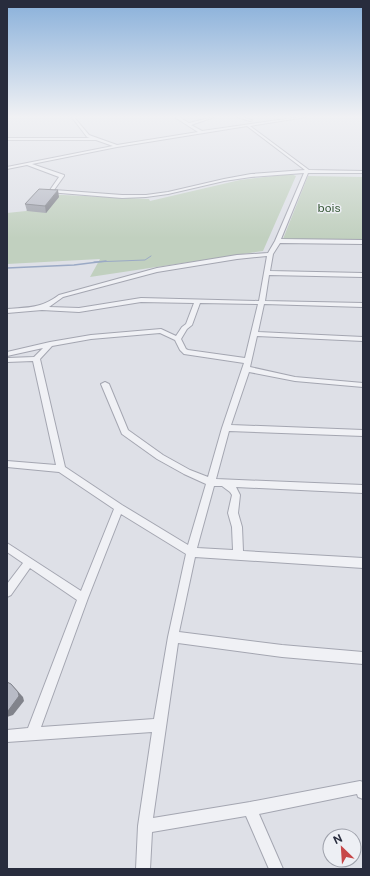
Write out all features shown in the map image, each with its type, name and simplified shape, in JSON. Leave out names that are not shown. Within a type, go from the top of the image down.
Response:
[{"type":"street","points":[[7,168],[63,157]]},
{"type":"street","points":[[289,157],[307,170]]},
{"type":"street","points":[[28,164],[62,176],[51,192]]},
{"type":"street","points":[[143,869],[145,826],[159,725],[173,637],[190,552],[255,334],[270,254],[278,241],[307,170]]},
{"type":"street","points":[[44,191],[146,196],[179,191],[235,178],[307,170],[363,172]]},
{"type":"street","points":[[278,241],[363,242]]},
{"type":"street","points":[[41,308],[52,303],[61,296],[98,284],[158,270],[222,259],[270,254]]},
{"type":"street","points":[[267,273],[363,275]]},
{"type":"street","points":[[7,311],[41,308],[78,310],[141,300],[363,305]]},
{"type":"street","points":[[7,354],[50,344],[91,337],[184,328],[189,325],[198,301]]},
{"type":"street","points":[[178,339],[184,328]]},
{"type":"street","points":[[161,331],[178,339],[183,350],[186,352],[246,365],[295,379],[363,385]]},
{"type":"street","points":[[255,334],[363,339]]},
{"type":"street","points":[[7,360],[36,359],[50,344]]},
{"type":"street","points":[[36,359],[61,469]]},
{"type":"street","points":[[105,384],[126,432],[160,457],[187,472],[210,482],[363,489]]},
{"type":"street","points":[[226,428],[363,433]]},
{"type":"street","points":[[7,464],[61,469],[119,508],[190,552],[363,563]]},
{"type":"street","points":[[224,482],[233,489],[236,495],[234,513],[237,527],[238,554]]},
{"type":"street","points":[[32,734],[83,598],[119,508]]},
{"type":"street","points":[[7,547],[83,598]]},
{"type":"street","points":[[7,592],[28,562]]},
{"type":"street","points":[[173,637],[282,651],[363,658]]},
{"type":"street","points":[[7,736],[159,725]]},
{"type":"street","points":[[145,826],[362,789]]},
{"type":"street","points":[[250,808],[276,869]]},
{"type":"green space","points":[[291,174],[296,176],[263,251],[90,277],[100,259],[7,264],[7,213],[26,211],[42,194],[149,199],[150,201],[240,180]]},
{"type":"green space","name":"bois","points":[[308,176],[363,177],[363,240],[283,239]]},
{"type":"building","points":[[39,189],[58,190],[45,206],[25,204]]},
{"type":"building","points":[[7,682],[11,684],[18,692],[19,696],[8,711],[7,711]]},
{"type":"waterway","points":[[100,262],[145,260],[151,256]]},
{"type":"waterway","points":[[100,262],[106,261]]},
{"type":"waterway","points":[[94,262],[100,262]]},
{"type":"waterway","points":[[7,268],[74,265],[100,262]]}]
